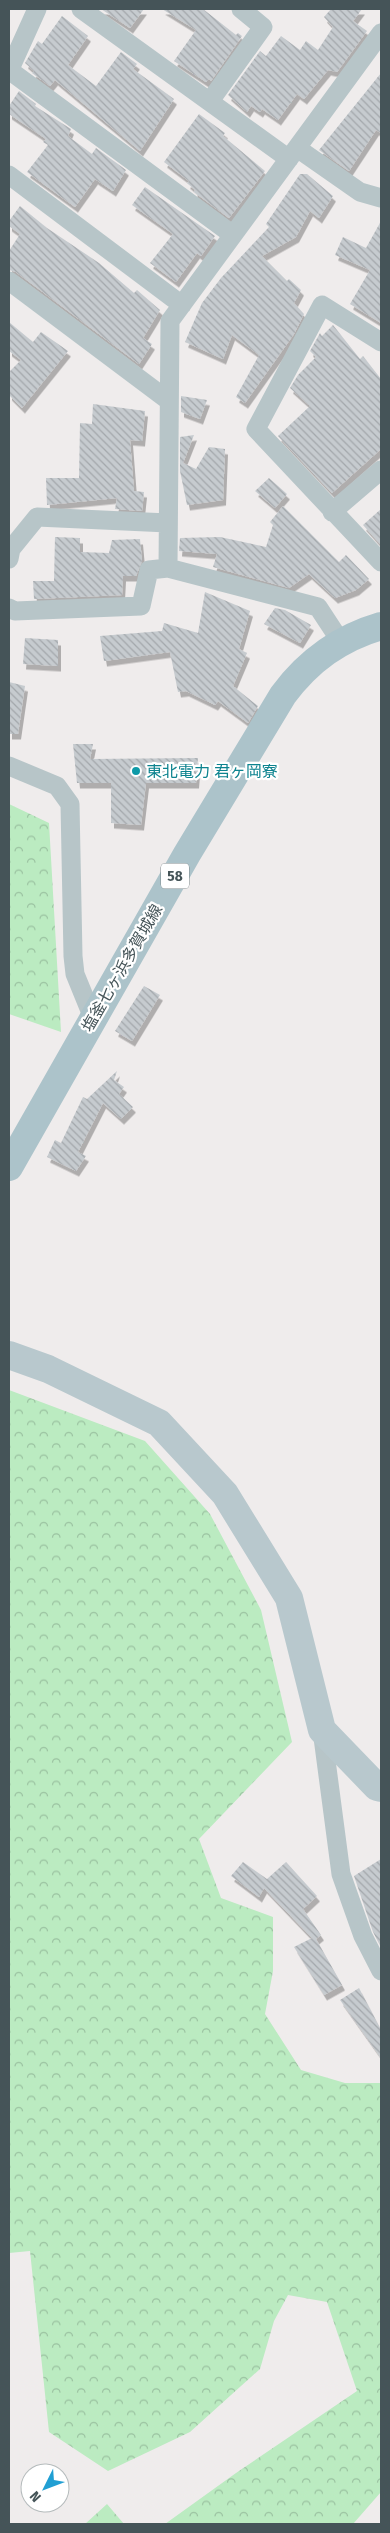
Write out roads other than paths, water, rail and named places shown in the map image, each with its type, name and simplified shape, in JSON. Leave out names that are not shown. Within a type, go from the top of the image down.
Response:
[{"type":"main road","name":"塩釜七ヶ浜多賀城線","points":[[9,1167],[188,854],[283,695],[299,673],[319,656],[341,642],[381,626]]},
{"type":"street","points":[[37,9],[14,46],[9,71],[233,235]]},
{"type":"street","points":[[81,9],[210,102],[293,154],[360,192],[381,198]]},
{"type":"street","points":[[210,102],[263,27],[241,9]]},
{"type":"street","points":[[168,568],[170,321],[381,33]]},
{"type":"street","points":[[9,175],[182,305]]},
{"type":"street","points":[[9,281],[169,401]]},
{"type":"street","points":[[381,342],[322,305],[256,429],[381,562]]},
{"type":"street","points":[[332,512],[381,470]]},
{"type":"street","points":[[9,560],[11,549],[37,517],[168,523]]},
{"type":"street","points":[[9,608],[15,611],[141,606],[149,570],[168,568],[318,607],[341,642]]},
{"type":"street","points":[[9,766],[57,786],[70,804],[73,956],[75,974],[93,1018]]},
{"type":"street","points":[[9,1355],[48,1369],[159,1423],[225,1494],[289,1598],[322,1730],[341,1874],[363,1936],[381,1971]]},
{"type":"street","points":[[322,1730],[377,1787],[381,1788]]},
{"type":"place","name":"東北電力 君ヶ岡寮","points":[[136,771]]}]
